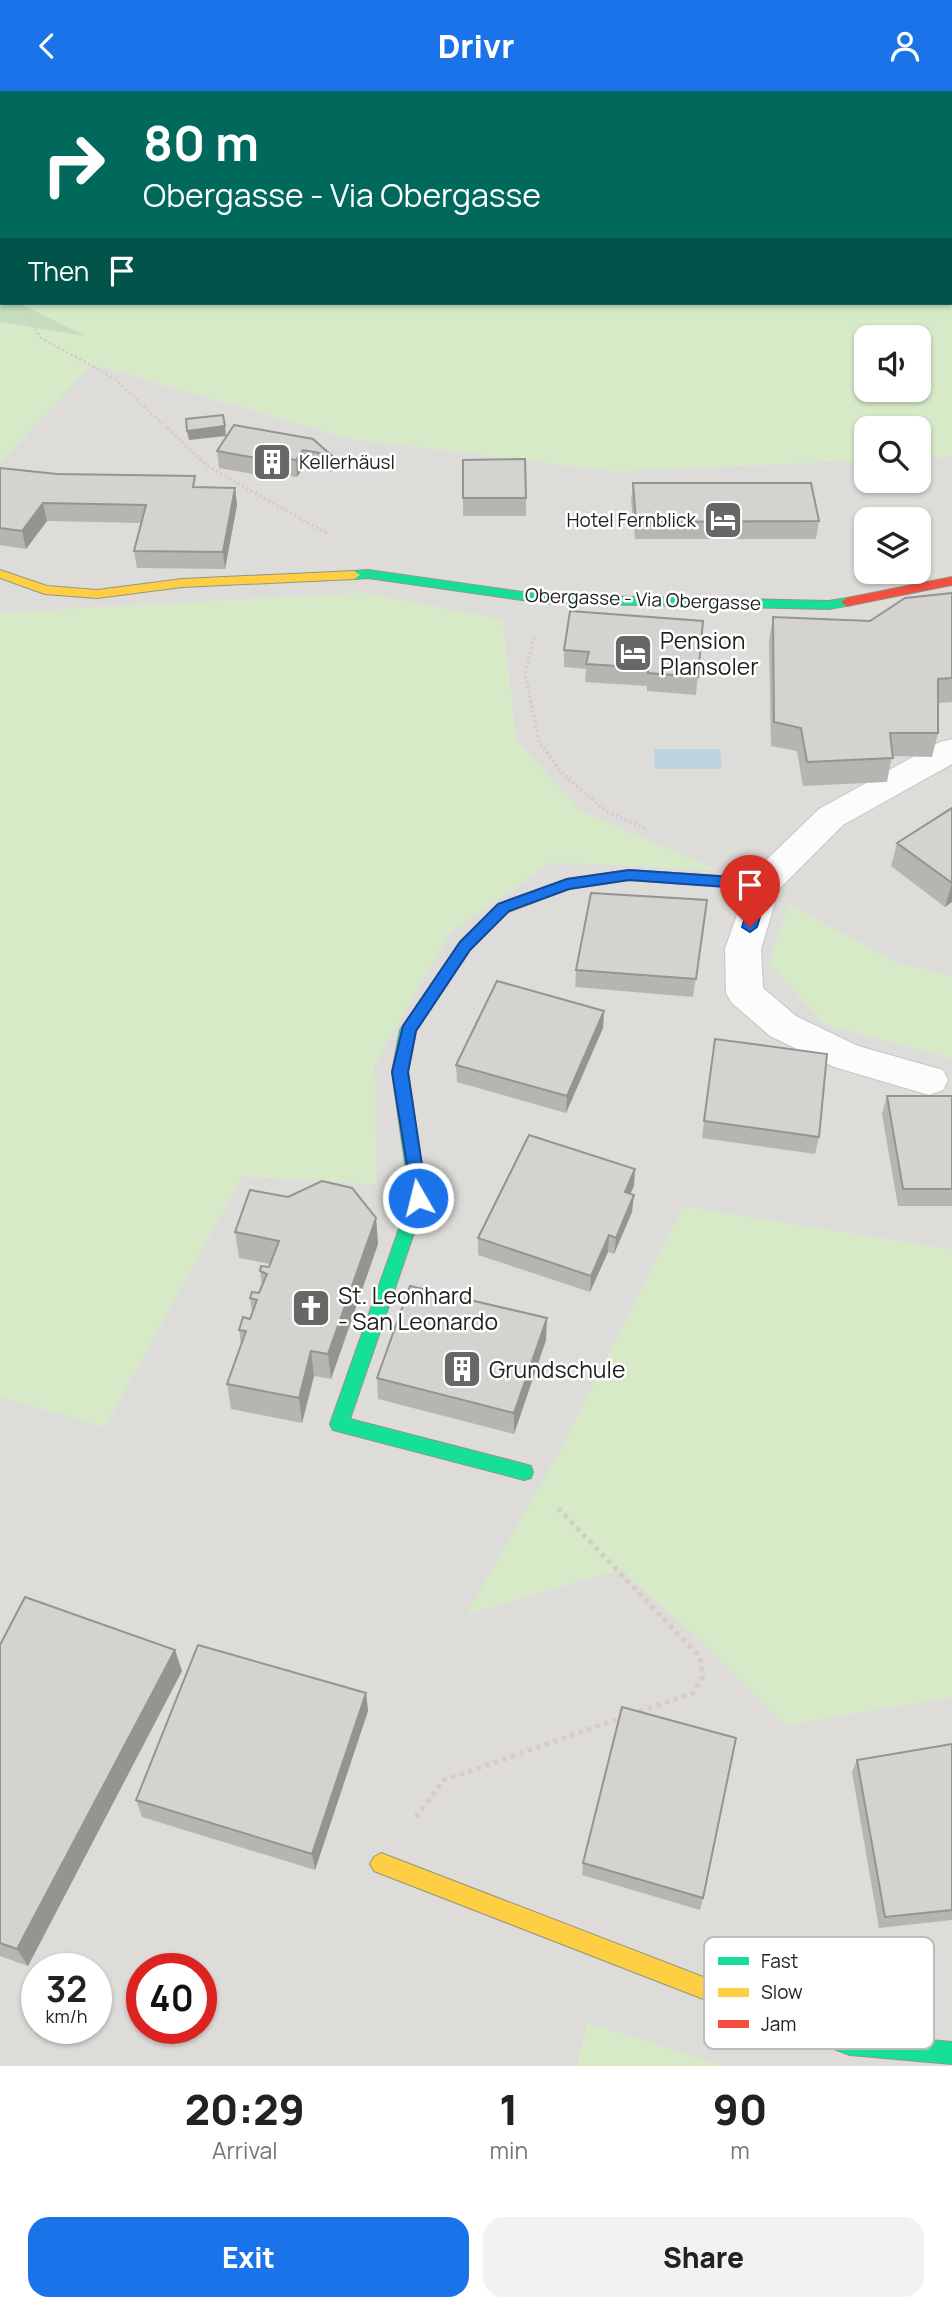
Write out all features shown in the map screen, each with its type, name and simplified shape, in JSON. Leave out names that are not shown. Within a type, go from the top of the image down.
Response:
[{"type":"street","name":"Obergasse - Via Obergasse","points":[[0,574],[45,590],[97,594],[181,583],[369,574],[543,599],[829,605],[952,581]]},
{"type":"street","points":[[929,1080],[847,1057],[783,1026],[745,993],[743,949],[763,884],[831,817],[952,750]]},
{"type":"street","points":[[524,1472],[338,1425],[418,1198],[400,1072],[408,1030],[465,946],[503,908],[567,884],[629,875],[763,884]]},
{"type":"street","points":[[381,1864],[704,1988]]},
{"type":"street","points":[[907,2049],[952,2053]]},
{"type":"path","points":[[20,305],[41,338],[114,378],[209,467],[373,559],[369,574]]},
{"type":"path","points":[[543,599],[525,673],[539,742],[564,775],[606,811],[654,833]]},
{"type":"path","points":[[381,1864],[444,1780],[692,1693],[703,1677],[701,1657],[524,1472]]},
{"type":"shaded area","points":[[92,364],[352,439],[615,471],[854,461],[854,493],[931,493],[931,457],[952,456],[952,977],[897,963],[789,905],[824,1024],[952,1058],[952,1250],[684,1207],[559,1453],[468,1613],[621,1569],[706,1645],[785,1725],[952,1697],[952,2066],[723,2066],[588,2024],[577,2066],[0,2066],[0,1397],[105,1426],[242,1176],[376,1184],[374,1066],[449,933],[551,862],[714,869],[580,811],[516,740],[502,620],[363,593],[0,613],[0,462]]},
{"type":"green space","points":[[0,305],[24,305],[85,336],[0,322]]},
{"type":"green space","points":[[24,305],[952,305],[952,456],[931,457],[931,416],[854,416],[854,461],[615,471],[352,439],[92,364],[0,462],[0,322],[82,335]]},
{"type":"green space","points":[[363,593],[502,620],[516,740],[580,811],[717,870],[551,862],[449,933],[374,1066],[377,1184],[242,1176],[105,1427],[0,1397],[0,613]]},
{"type":"green space","points":[[789,905],[897,963],[952,977],[952,1058],[824,1024],[769,963]]},
{"type":"green space","points":[[684,1207],[952,1250],[952,1697],[785,1725],[706,1645],[621,1569],[467,1613],[559,1453]]},
{"type":"green space","points":[[588,2023],[723,2066],[577,2066]]},
{"type":"water","points":[[654,749],[720,749],[722,769],[655,769]]},
{"type":"building","points":[[223,415],[225,426],[187,431],[186,419]]},
{"type":"building","points":[[234,425],[313,439],[331,455],[303,450],[296,460],[275,457],[273,461],[217,451]]},
{"type":"building","points":[[525,459],[526,498],[463,498],[463,460]]},
{"type":"building","points":[[0,468],[57,474],[195,476],[193,487],[235,488],[223,552],[134,551],[146,505],[43,503],[22,531],[0,528]]},
{"type":"building","points":[[633,483],[811,483],[819,521],[636,522]]},
{"type":"building","points":[[952,593],[952,678],[938,679],[938,733],[890,733],[893,758],[807,762],[801,728],[774,722],[773,617],[870,621],[905,598]]},
{"type":"building","name":"Pension Plansoler","points":[[570,611],[703,621],[698,677],[648,673],[648,668],[586,664],[589,652],[564,650]]},
{"type":"building","points":[[952,808],[952,883],[897,843]]},
{"type":"building","points":[[591,893],[707,900],[696,979],[576,970]]},
{"type":"building","points":[[497,981],[604,1011],[567,1096],[456,1065]]},
{"type":"building","points":[[715,1039],[827,1054],[819,1137],[704,1121]]},
{"type":"building","points":[[887,1096],[952,1096],[952,1189],[903,1189]]},
{"type":"building","points":[[529,1135],[635,1169],[625,1192],[634,1195],[616,1238],[609,1235],[591,1276],[478,1238]]},
{"type":"building","name":"St. Leonhard - San Leonardo","points":[[322,1181],[352,1188],[376,1218],[328,1354],[311,1351],[299,1398],[227,1384],[246,1331],[239,1330],[243,1317],[250,1319],[257,1300],[250,1298],[252,1292],[259,1293],[267,1274],[260,1271],[261,1266],[269,1267],[279,1241],[235,1232],[250,1190],[288,1197]]},
{"type":"building","name":"Grundschule","points":[[410,1286],[547,1318],[514,1413],[377,1378]]},
{"type":"building","points":[[25,1597],[175,1650],[17,1949],[0,1943],[0,1645]]},
{"type":"building","points":[[198,1645],[366,1693],[312,1854],[136,1800]]},
{"type":"building","points":[[622,1707],[736,1738],[703,1898],[583,1863]]},
{"type":"building","points":[[952,1744],[952,1910],[885,1917],[857,1760]]},
{"type":"traffic: fast","points":[[354,575],[368,574],[543,599],[829,605],[847,602]]},
{"type":"traffic: fast","points":[[524,1472],[339,1424],[418,1198],[400,1072],[408,1030],[465,946],[503,908],[567,884],[629,875],[763,884]]},
{"type":"traffic: fast","points":[[907,2049],[952,2053]]},
{"type":"traffic: slow","points":[[0,574],[45,590],[97,594],[182,583],[354,575]]},
{"type":"traffic: slow","points":[[381,1864],[704,1988]]},
{"type":"traffic: jam","points":[[847,602],[952,581]]},
{"type":"place","name":"Kellerhäusl","points":[[272,462]]},
{"type":"place","name":"Hotel Fernblick","points":[[723,520]]},
{"type":"place","name":"Pension Plansoler","points":[[633,653]]},
{"type":"place","name":"St. Leonhard - San Leonardo","points":[[311,1308]]},
{"type":"place","name":"Grundschule","points":[[462,1369]]},
{"type":"route","points":[[418,1198],[400,1072],[408,1030],[465,946],[503,908],[567,884],[629,875],[763,884],[750,927]]}]
